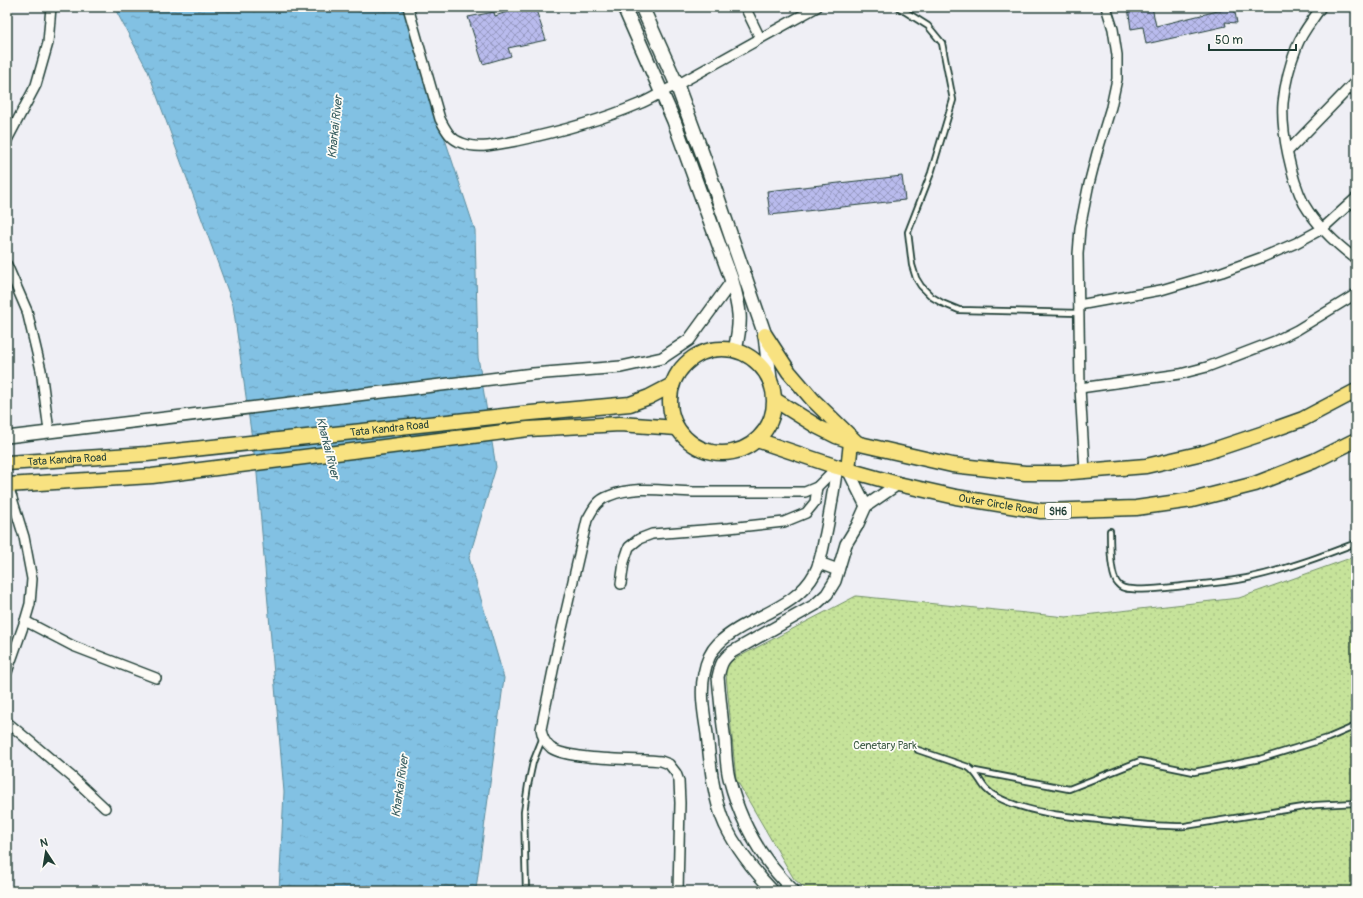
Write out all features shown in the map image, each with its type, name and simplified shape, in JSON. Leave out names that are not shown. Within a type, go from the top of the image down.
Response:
[{"type":"main road","points":[[624,7],[674,120],[732,280],[738,303],[740,320],[735,350]]},
{"type":"main road","points":[[642,7],[677,85],[708,169],[765,335],[770,379],[775,400],[770,422],[757,440],[737,451],[714,453],[693,445],[677,428],[670,407],[672,384],[682,366],[699,354],[719,349],[735,350],[749,356],[761,366],[770,379]]},
{"type":"main road","points":[[765,335],[789,372],[813,400],[855,443]]},
{"type":"main road","name":"Tata Kandra Road","points":[[7,463],[147,454],[531,413],[630,404],[649,397],[672,384]]},
{"type":"main road","points":[[775,400],[818,427],[855,443],[952,465],[1025,473],[1060,473],[1146,466],[1207,452],[1303,418],[1356,391]]},
{"type":"main road","name":"Tata Kandra Road","points":[[8,489],[152,476],[528,429],[620,424],[677,428]]},
{"type":"main road","name":"Outer Circle Road","points":[[757,440],[842,469],[898,484],[956,497],[1040,511],[1136,508],[1192,500],[1256,484],[1314,461],[1356,440]]},
{"type":"main road","points":[[842,469],[855,443]]},
{"type":"street","points":[[7,140],[36,85],[48,44],[51,7]]},
{"type":"street","points":[[408,7],[440,119],[448,135],[461,143],[475,146],[490,146],[581,126],[612,115],[641,103],[677,85],[816,7]]},
{"type":"street","points":[[745,7],[760,38]]},
{"type":"street","points":[[1085,472],[1080,388],[1078,254],[1080,228],[1097,153],[1111,107],[1117,78],[1117,55],[1113,29],[1106,7]]},
{"type":"street","points":[[1321,7],[1297,45],[1288,75],[1283,103],[1284,125],[1288,151],[1296,183],[1305,204],[1322,229],[1356,260]]},
{"type":"street","points":[[1288,151],[1356,81]]},
{"type":"street","points":[[1079,309],[1161,290],[1222,272],[1263,257],[1296,243],[1322,229],[1356,198]]},
{"type":"street","points":[[7,265],[27,311],[41,370],[49,432]]},
{"type":"street","points":[[7,437],[533,374],[620,367],[662,358],[689,340],[732,280]]},
{"type":"street","points":[[1080,388],[1180,374],[1207,367],[1275,341],[1297,330],[1356,294]]},
{"type":"street","points":[[842,469],[866,506]]},
{"type":"street","points":[[678,891],[679,781],[676,773],[669,764],[661,761],[576,756],[559,752],[550,747],[542,737],[541,729],[558,646],[586,527],[592,509],[599,501],[608,496],[634,489],[691,492],[806,492],[817,487],[842,469]]},
{"type":"street","points":[[773,891],[754,871],[725,824],[717,799],[710,760],[702,692],[704,673],[710,655],[718,644],[729,634],[782,605],[796,595],[814,574],[819,564],[842,469]]},
{"type":"street","points":[[794,891],[781,879],[764,857],[738,807],[729,778],[718,677],[720,665],[724,658],[732,652],[814,605],[827,594],[835,581],[846,544],[857,526],[866,506],[898,484]]},
{"type":"street","points":[[620,584],[624,562],[630,547],[639,538],[652,534],[784,522],[806,513],[816,502],[817,487]]},
{"type":"street","points":[[7,672],[30,604],[32,579],[24,537],[8,489]]},
{"type":"street","points":[[819,564],[838,570]]},
{"type":"street","points":[[25,621],[73,646],[156,678]]},
{"type":"street","points":[[7,722],[106,808]]},
{"type":"lane","points":[[898,7],[928,26],[942,43],[953,100],[931,173],[908,232],[912,265],[916,278],[921,286],[932,297],[959,310],[1079,309]]},
{"type":"lane","points":[[1110,531],[1112,562],[1117,584],[1122,588],[1132,589],[1163,588],[1252,577],[1301,563],[1356,543]]},
{"type":"lane","points":[[918,750],[968,767],[975,771],[1070,789],[1140,761],[1194,772],[1260,759],[1328,738],[1356,726]]},
{"type":"lane","points":[[526,891],[524,812],[531,770],[542,737]]},
{"type":"lane","points":[[975,771],[987,791],[996,797],[1015,804],[1063,816],[1165,827],[1185,826],[1316,805],[1356,803]]},
{"type":"green space","name":"Cenetary Park","points":[[1356,556],[1356,891],[808,891],[794,879],[736,779],[725,664],[856,596],[1066,617],[1239,598]]},
{"type":"water","name":"Kharkai River","points":[[114,7],[404,7],[437,115],[475,230],[478,357],[496,467],[469,558],[504,678],[476,889],[420,887],[419,891],[279,891],[284,792],[257,474],[233,305],[148,71]]},
{"type":"building","points":[[522,7],[535,7],[546,40],[508,48],[511,56],[483,64],[468,17],[494,12],[495,16]]},
{"type":"building","points":[[1128,7],[1152,7],[1156,26],[1234,7],[1237,23],[1225,22],[1226,26],[1146,44],[1143,27],[1131,29]]},
{"type":"building","points":[[902,176],[905,200],[770,215],[767,191]]}]
